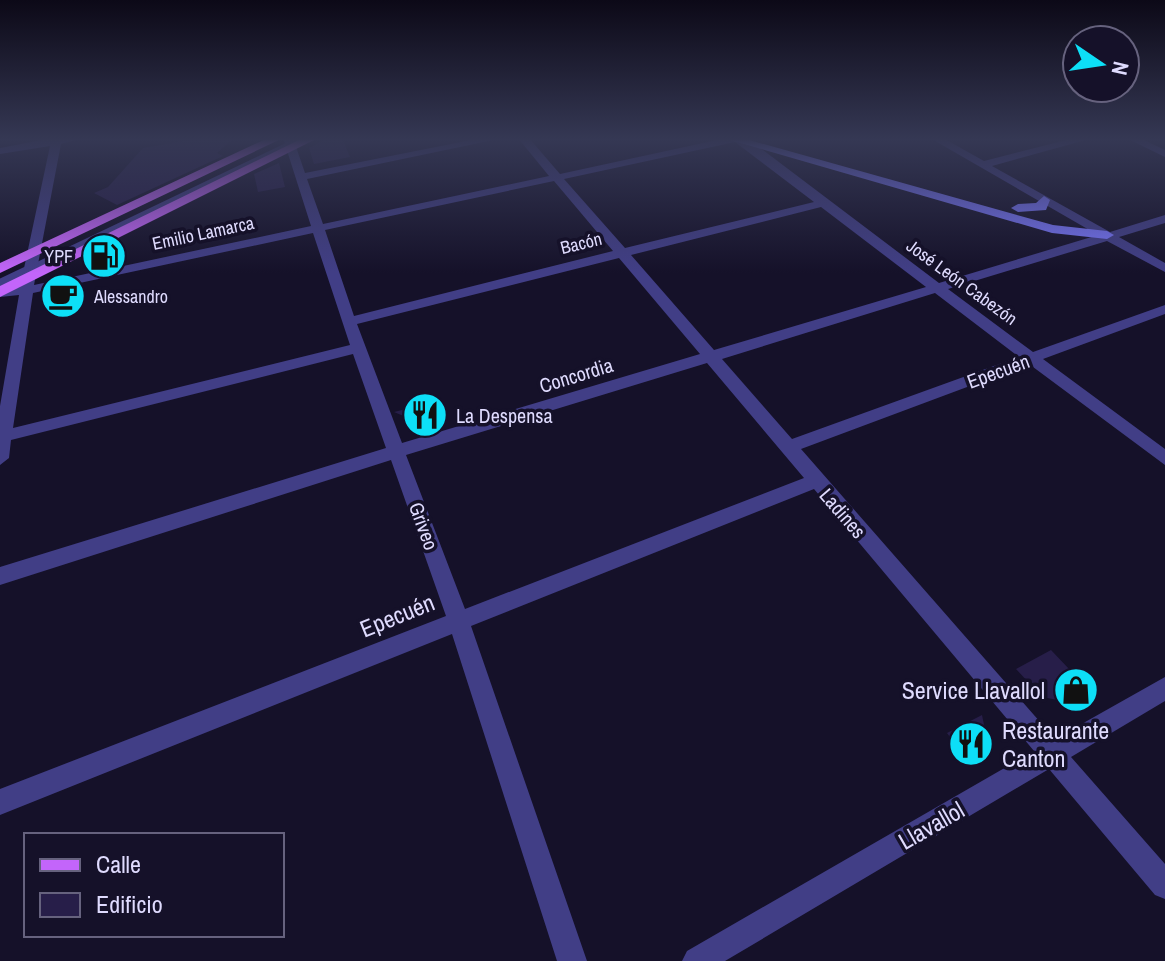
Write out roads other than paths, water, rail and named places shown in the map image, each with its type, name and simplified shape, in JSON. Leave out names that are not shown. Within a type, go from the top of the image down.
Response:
[{"type":"main road","points":[[0,269],[31,270],[206,183]]},
{"type":"main road","points":[[0,292],[31,270],[206,183]]},
{"type":"street","points":[[0,458],[48,183]]},
{"type":"street","name":"Griveo","points":[[305,183],[358,348],[458,619],[572,961]]},
{"type":"street","name":"Emilio Lamarca","points":[[31,270],[319,227],[524,183]]},
{"type":"street","name":"Ladines","points":[[562,183],[786,448],[1165,885]]},
{"type":"street","name":"José León Cabezón","points":[[795,183],[935,290],[1165,458]]},
{"type":"street","points":[[895,183],[1015,214],[1041,207],[1044,200]]},
{"type":"street","points":[[910,183],[1015,214],[1052,229],[1107,235]]},
{"type":"street","points":[[1014,183],[1165,268]]},
{"type":"street","name":"Bacón","points":[[350,321],[823,203]]},
{"type":"street","name":"Concordia","points":[[0,576],[395,452],[1165,219]]},
{"type":"street","name":"Epecuén","points":[[786,448],[1165,309]]},
{"type":"street","points":[[4,436],[358,348]]},
{"type":"street","name":"Epecuén","points":[[0,802],[458,619],[815,481]]},
{"type":"street","name":"Llavallol","points":[[697,961],[1165,688]]},
{"type":"lane","points":[[0,276],[31,270]]},
{"type":"lane","points":[[0,283],[31,270]]},
{"type":"place","name":"YPF","points":[[104,256]]},
{"type":"place","name":"Alessandro","points":[[63,296]]},
{"type":"place","name":"La Despensa","points":[[425,415]]},
{"type":"place","name":"Service Llavallol","points":[[1076,690]]},
{"type":"place","name":"Restaurante Canton","points":[[971,744]]}]
